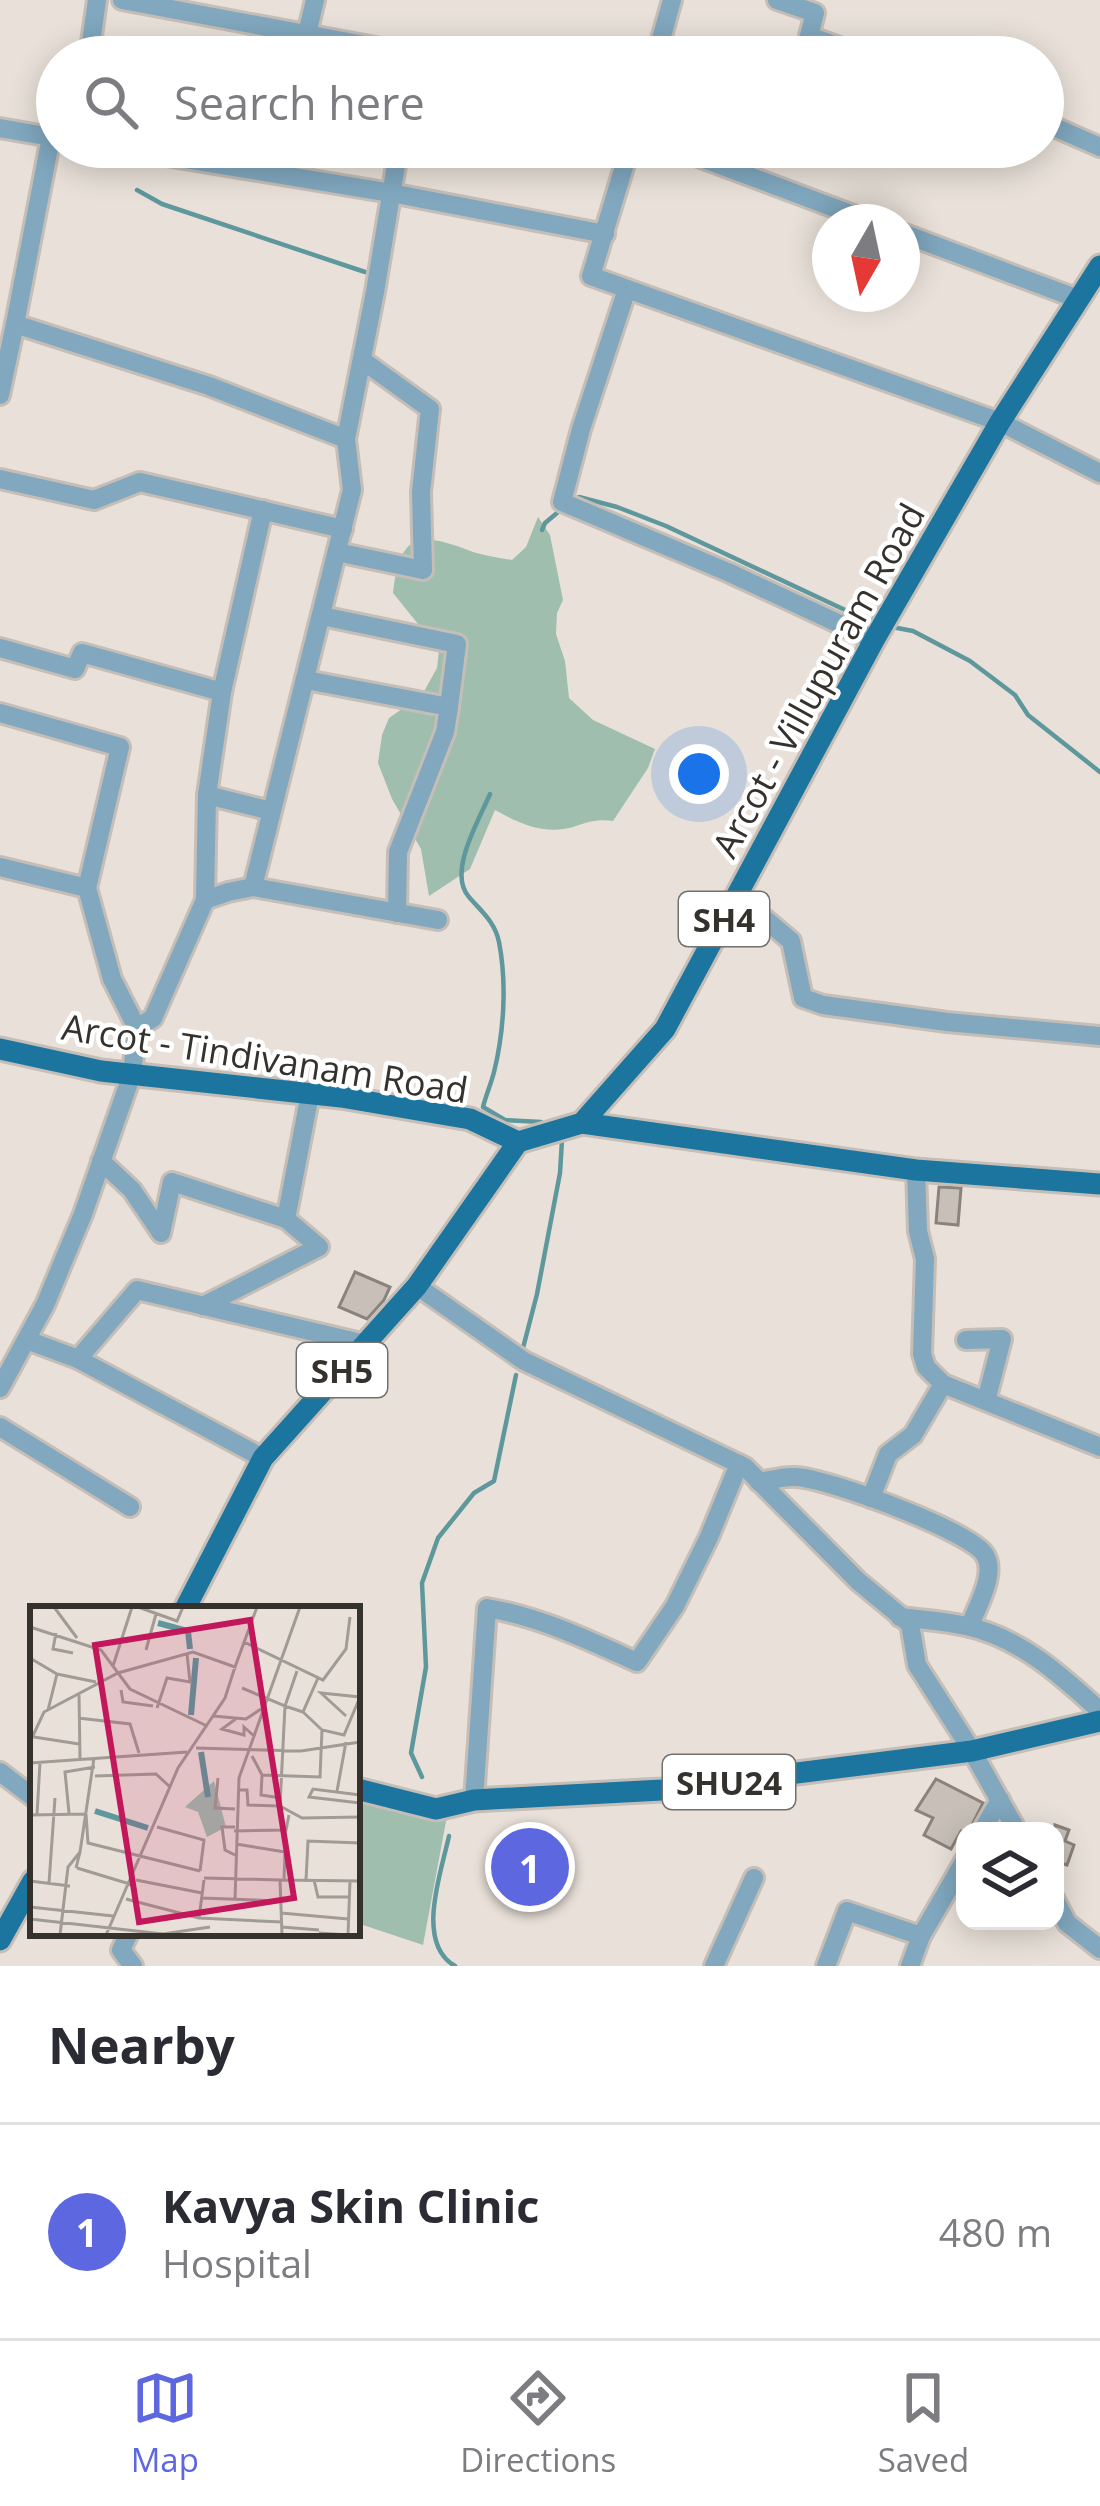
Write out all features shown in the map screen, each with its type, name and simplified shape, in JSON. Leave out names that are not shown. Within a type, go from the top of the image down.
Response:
[{"type":"main road","name":"Arcot - Villupuram Road","points":[[582,1123],[665,1029],[887,617],[1000,422],[1100,266]]},
{"type":"main road","name":"Arcot - Tindivanam Road","points":[[0,1049],[101,1071],[310,1094],[470,1119],[518,1142]]},
{"type":"main road","points":[[518,1142],[582,1123],[916,1170],[1100,1184]]},
{"type":"main road","name":"SH5","points":[[187,1606],[263,1458],[417,1286],[518,1142]]},
{"type":"main road","name":"SHU24","points":[[360,1791],[436,1809],[474,1800],[662,1790],[972,1751],[1098,1712]]},
{"type":"main road","points":[[0,1940],[30,1886]]},
{"type":"street","points":[[91,36],[97,0]]},
{"type":"street","points":[[122,0],[166,4],[317,36]]},
{"type":"street","points":[[307,34],[315,0]]},
{"type":"street","points":[[662,36],[672,0]]},
{"type":"street","points":[[778,0],[815,13],[809,36]]},
{"type":"street","points":[[0,128],[36,134]]},
{"type":"street","points":[[1064,131],[1100,147]]},
{"type":"street","points":[[0,395],[48,168]]},
{"type":"street","points":[[240,168],[605,235]]},
{"type":"street","points":[[253,887],[352,490],[346,440],[396,168]]},
{"type":"street","points":[[624,168],[591,276],[1000,422],[1100,473]]},
{"type":"street","points":[[728,168],[824,204]]},
{"type":"street","points":[[920,240],[1078,299]]},
{"type":"street","points":[[627,289],[562,502],[874,640]]},
{"type":"street","points":[[15,324],[209,386],[346,440]]},
{"type":"street","points":[[337,552],[423,570],[421,491],[430,409],[362,361]]},
{"type":"street","points":[[0,479],[94,500],[140,482],[343,529]]},
{"type":"street","points":[[137,1028],[153,1018],[205,900],[207,795],[222,692],[263,510]]},
{"type":"street","points":[[322,616],[457,644],[445,732],[398,852],[397,913]]},
{"type":"street","points":[[0,648],[75,669],[82,652],[222,692]]},
{"type":"street","points":[[306,680],[448,707]]},
{"type":"street","points":[[0,712],[120,747],[87,888],[112,979],[137,1028],[132,1074],[76,1232],[28,1340],[0,1388]]},
{"type":"street","points":[[207,795],[272,811]]},
{"type":"street","points":[[0,867],[87,888]]},
{"type":"street","points":[[205,900],[253,887],[438,920]]},
{"type":"street","points":[[731,906],[766,920],[791,941],[803,998],[823,1005],[947,1022],[1100,1036]]},
{"type":"street","points":[[286,1219],[310,1094]]},
{"type":"street","points":[[101,1161],[132,1190],[161,1233],[172,1182],[286,1219],[319,1246],[203,1306]]},
{"type":"street","points":[[916,1170],[918,1231],[925,1258],[922,1354],[926,1367],[943,1384],[1100,1447]]},
{"type":"street","points":[[417,1286],[524,1361],[739,1464],[759,1482],[858,1581],[910,1624],[916,1665],[1012,1822]]},
{"type":"street","points":[[78,1359],[137,1290],[365,1344]]},
{"type":"street","points":[[966,1340],[1002,1339],[986,1401]]},
{"type":"street","points":[[28,1340],[78,1359],[263,1458]]},
{"type":"street","points":[[871,1498],[887,1454],[913,1435],[943,1384]]},
{"type":"street","points":[[0,1427],[130,1507]]},
{"type":"street","points":[[474,1800],[487,1608],[575,1634],[637,1662],[675,1606],[739,1464]]},
{"type":"street","points":[[759,1482],[796,1477],[838,1484],[968,1539],[986,1556],[989,1572],[970,1626]]},
{"type":"street","points":[[900,1617],[970,1626],[1016,1643],[1060,1675],[1098,1712]]},
{"type":"street","points":[[1098,1712],[1100,1684]]},
{"type":"street","points":[[0,1772],[30,1795]]},
{"type":"street","points":[[987,1822],[1000,1800]]},
{"type":"street","points":[[910,1966],[921,1936],[956,1876]]},
{"type":"street","points":[[714,1966],[754,1878]]},
{"type":"street","points":[[826,1966],[847,1911],[921,1936]]},
{"type":"street","points":[[1064,1919],[1098,1941]]},
{"type":"street","points":[[128,1936],[121,1950],[134,1966]]},
{"type":"green space","points":[[538,517],[550,535],[563,600],[556,634],[569,698],[593,720],[655,749],[613,821],[543,829],[495,810],[470,869],[429,896],[421,849],[378,763],[389,718],[422,695],[437,668],[439,650],[393,593],[396,572],[401,557],[416,541],[440,541],[512,560],[526,547]]},
{"type":"green space","points":[[360,1802],[447,1816],[423,1945],[360,1924]]},
{"type":"building","points":[[939,1187],[961,1188],[958,1225],[936,1223]]},
{"type":"building","points":[[355,1272],[390,1287],[367,1319],[339,1307]]},
{"type":"building","points":[[936,1779],[983,1803],[974,1822],[956,1822],[951,1849],[924,1835],[933,1818],[916,1810]]},
{"type":"building","points":[[1064,1828],[1069,1830],[1065,1841],[1074,1845],[1064,1864]]},
{"type":"building","points":[[530,1829],[550,1833],[538,1881],[519,1877]]},
{"type":"waterway","points":[[137,190],[162,204],[365,272]]},
{"type":"waterway","points":[[579,497],[666,526],[875,624]]},
{"type":"waterway","points":[[542,530],[557,513]]},
{"type":"waterway","points":[[892,627],[913,631],[970,661],[1100,772]]},
{"type":"waterway","points":[[490,794],[467,846],[461,874],[463,887],[497,935],[503,974],[500,1041],[483,1107],[505,1120],[541,1122]]},
{"type":"waterway","points":[[523,1348],[560,1173],[562,1140]]},
{"type":"waterway","points":[[422,1777],[411,1753],[426,1667],[422,1583],[438,1538],[474,1493],[494,1481],[516,1375]]},
{"type":"waterway","points":[[449,1836],[433,1925],[443,1955],[455,1966]]},
{"type":"place","name":"Kavya Skin Clinic","points":[[530,1867]]}]
